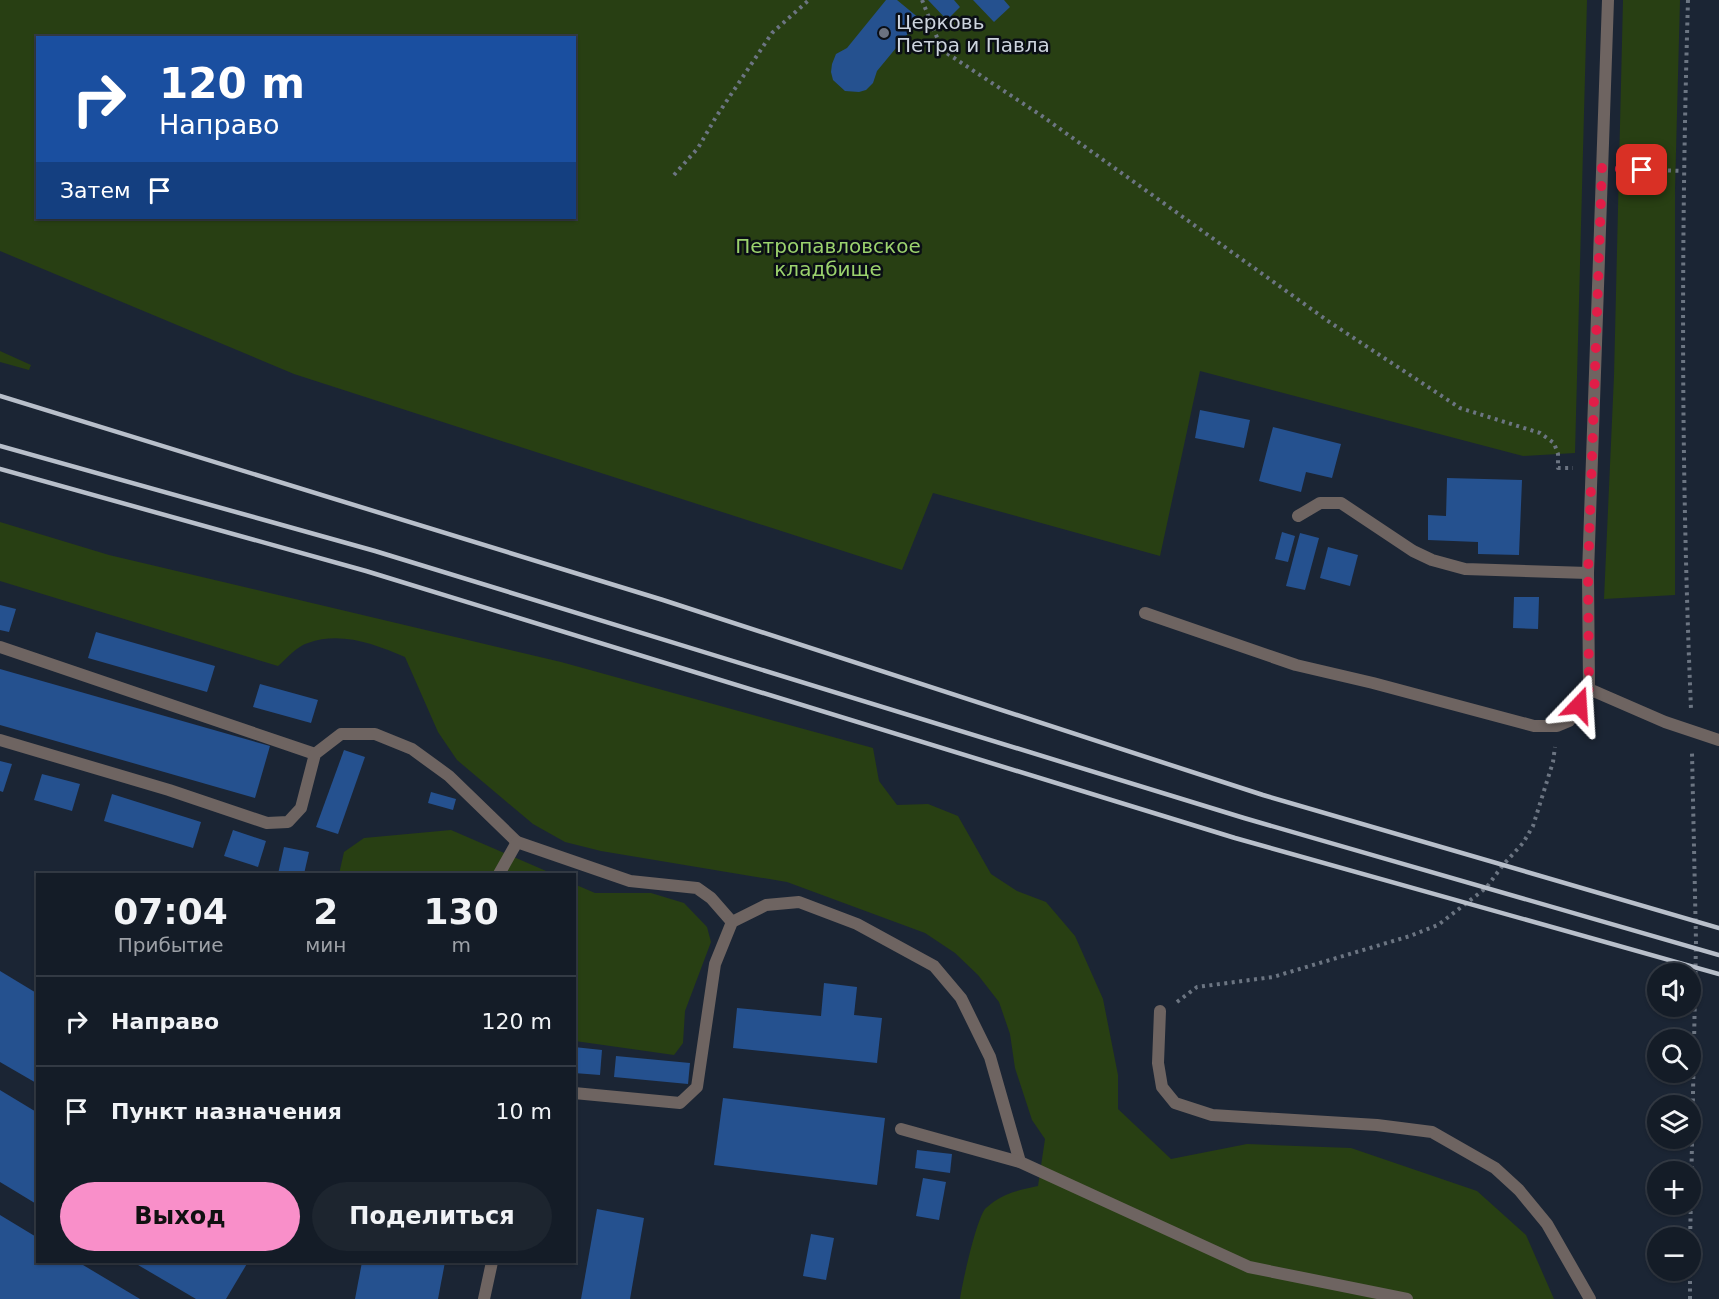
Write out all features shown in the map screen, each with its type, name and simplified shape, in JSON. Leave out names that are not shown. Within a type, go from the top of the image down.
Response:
[{"type":"lane","points":[[1145,613],[1296,665],[1534,726],[1557,726],[1569,721],[1589,689],[1588,573],[1608,0]]},
{"type":"lane","points":[[1298,516],[1320,503],[1341,503],[1413,551],[1432,560],[1465,569],[1588,573]]},
{"type":"lane","points":[[0,646],[315,754]]},
{"type":"lane","points":[[1589,689],[1665,722],[1719,740]]},
{"type":"lane","points":[[0,740],[169,790],[267,823],[288,822],[302,808],[315,754],[341,734],[375,735],[412,749],[449,776],[517,842],[630,881],[698,888],[711,898],[732,922]]},
{"type":"lane","points":[[500,873],[517,842]]},
{"type":"lane","points":[[576,1093],[680,1103],[697,1087],[716,964],[732,922],[766,905],[799,903],[857,924],[934,966],[961,998],[990,1057],[1020,1162]]},
{"type":"lane","points":[[1160,1011],[1159,1071],[1162,1087],[1175,1103],[1212,1115],[1377,1125],[1432,1132],[1495,1167],[1519,1190],[1547,1224],[1590,1299]]},
{"type":"lane","points":[[901,1129],[1020,1162],[1249,1268],[1407,1299]]},
{"type":"lane","points":[[484,1299],[492,1263]]},
{"type":"path","points":[[674,175],[698,148],[772,33],[809,0]]},
{"type":"path","points":[[922,0],[942,50],[1042,116],[1328,321],[1460,408],[1540,433],[1554,443],[1558,454],[1558,468],[1591,469]]},
{"type":"path","points":[[1688,0],[1683,171],[1683,411],[1691,711]]},
{"type":"path","points":[[1602,168],[1683,171]]},
{"type":"path","points":[[1160,1011],[1197,987],[1273,977],[1410,936],[1438,925],[1486,888],[1523,843],[1533,826],[1553,762],[1557,726]]},
{"type":"path","points":[[1690,1227],[1696,942],[1692,746]]},
{"type":"path","points":[[1690,1281],[1690,1299]]},
{"type":"green space","name":"Петропавловское кладбище","points":[[0,0],[1587,0],[1575,453],[1523,456],[1200,371],[1160,556],[933,493],[902,570],[294,374],[0,251]]},
{"type":"green space","points":[[1623,0],[1680,0],[1675,189],[1675,595],[1604,599],[1614,376]]},
{"type":"green space","points":[[0,351],[31,365],[29,370],[0,362]]},
{"type":"green space","points":[[0,522],[109,555],[561,662],[873,748],[879,781],[897,805],[928,804],[958,816],[991,874],[1017,891],[1046,902],[1075,936],[1103,999],[1118,1075],[1118,1109],[1171,1159],[1247,1144],[1351,1148],[1477,1191],[1526,1235],[1554,1299],[960,1299],[970,1251],[982,1214],[992,1203],[1004,1196],[1038,1186],[1045,1139],[1032,1120],[1015,1068],[1010,1034],[999,1002],[978,975],[955,953],[925,933],[787,882],[601,851],[565,842],[533,824],[457,760],[438,732],[405,657],[369,644],[333,638],[304,645],[278,666],[0,581]]},
{"type":"green space","points":[[451,830],[551,873],[339,873],[344,852],[364,838]]},
{"type":"green space","points":[[576,885],[595,893],[651,893],[684,903],[707,927],[711,942],[685,1011],[683,1043],[674,1055],[576,1041]]},
{"type":"building","name":"Церковь Петра и Павла","points":[[886,0],[897,0],[920,19],[877,71],[873,83],[866,90],[845,91],[833,80],[831,72],[836,54],[847,48]]},
{"type":"building","points":[[928,0],[954,0],[960,7],[947,20]]},
{"type":"building","points":[[973,0],[1004,0],[1010,7],[994,22]]},
{"type":"building","points":[[1200,410],[1250,420],[1244,448],[1195,438]]},
{"type":"building","points":[[1273,427],[1341,444],[1332,478],[1306,472],[1301,492],[1259,481]]},
{"type":"building","points":[[1447,478],[1522,480],[1519,555],[1478,554],[1478,542],[1428,540],[1428,515],[1446,516]]},
{"type":"building","points":[[1282,532],[1295,536],[1288,562],[1275,559]]},
{"type":"building","points":[[1300,533],[1319,538],[1305,590],[1286,586]]},
{"type":"building","points":[[1328,547],[1358,555],[1350,586],[1320,578]]},
{"type":"building","points":[[1514,597],[1539,597],[1538,629],[1513,628]]},
{"type":"building","points":[[0,605],[16,609],[9,632],[0,630]]},
{"type":"building","points":[[96,632],[215,666],[207,692],[88,658]]},
{"type":"building","points":[[0,669],[270,746],[255,798],[0,725]]},
{"type":"building","points":[[260,684],[318,700],[311,723],[253,707]]},
{"type":"building","points":[[344,750],[365,757],[338,834],[316,827]]},
{"type":"building","points":[[0,761],[12,764],[3,792],[0,791]]},
{"type":"building","points":[[42,774],[80,784],[72,811],[34,800]]},
{"type":"building","points":[[431,792],[456,799],[453,810],[428,803]]},
{"type":"building","points":[[112,794],[201,822],[193,848],[104,821]]},
{"type":"building","points":[[233,830],[266,841],[258,867],[224,856]]},
{"type":"building","points":[[284,847],[309,852],[304,873],[278,873]]},
{"type":"building","points":[[0,971],[36,993],[36,1083],[0,1062]]},
{"type":"building","points":[[824,983],[857,987],[854,1015],[882,1018],[877,1063],[733,1048],[737,1008],[821,1016]]},
{"type":"building","points":[[576,1047],[602,1050],[600,1075],[576,1073]]},
{"type":"building","points":[[616,1056],[690,1063],[688,1084],[614,1077]]},
{"type":"building","points":[[0,1090],[36,1112],[36,1204],[0,1182]]},
{"type":"building","points":[[723,1098],[885,1118],[877,1185],[714,1165]]},
{"type":"building","points":[[917,1150],[952,1154],[950,1173],[915,1168]]},
{"type":"building","points":[[923,1178],[946,1182],[939,1220],[916,1216]]},
{"type":"building","points":[[597,1209],[644,1218],[630,1299],[581,1299]]},
{"type":"building","points":[[0,1215],[36,1237],[36,1263],[80,1263],[140,1299],[0,1299]]},
{"type":"building","points":[[811,1234],[834,1238],[826,1280],[803,1276]]},
{"type":"building","points":[[135,1263],[247,1263],[226,1299],[196,1299]]},
{"type":"building","points":[[362,1263],[445,1263],[438,1299],[355,1299]]},
{"type":"railway","points":[[0,396],[663,600],[1263,795],[1719,928]]},
{"type":"railway","points":[[0,446],[375,551],[1244,818],[1719,955]]},
{"type":"railway","points":[[0,469],[366,571],[1235,838],[1719,974]]},
{"type":"place","name":"Церковь Петра и Павла","points":[[884,33]]},
{"type":"route","points":[[1579,705],[1589,689],[1588,573],[1602,168],[1642,170]]}]
